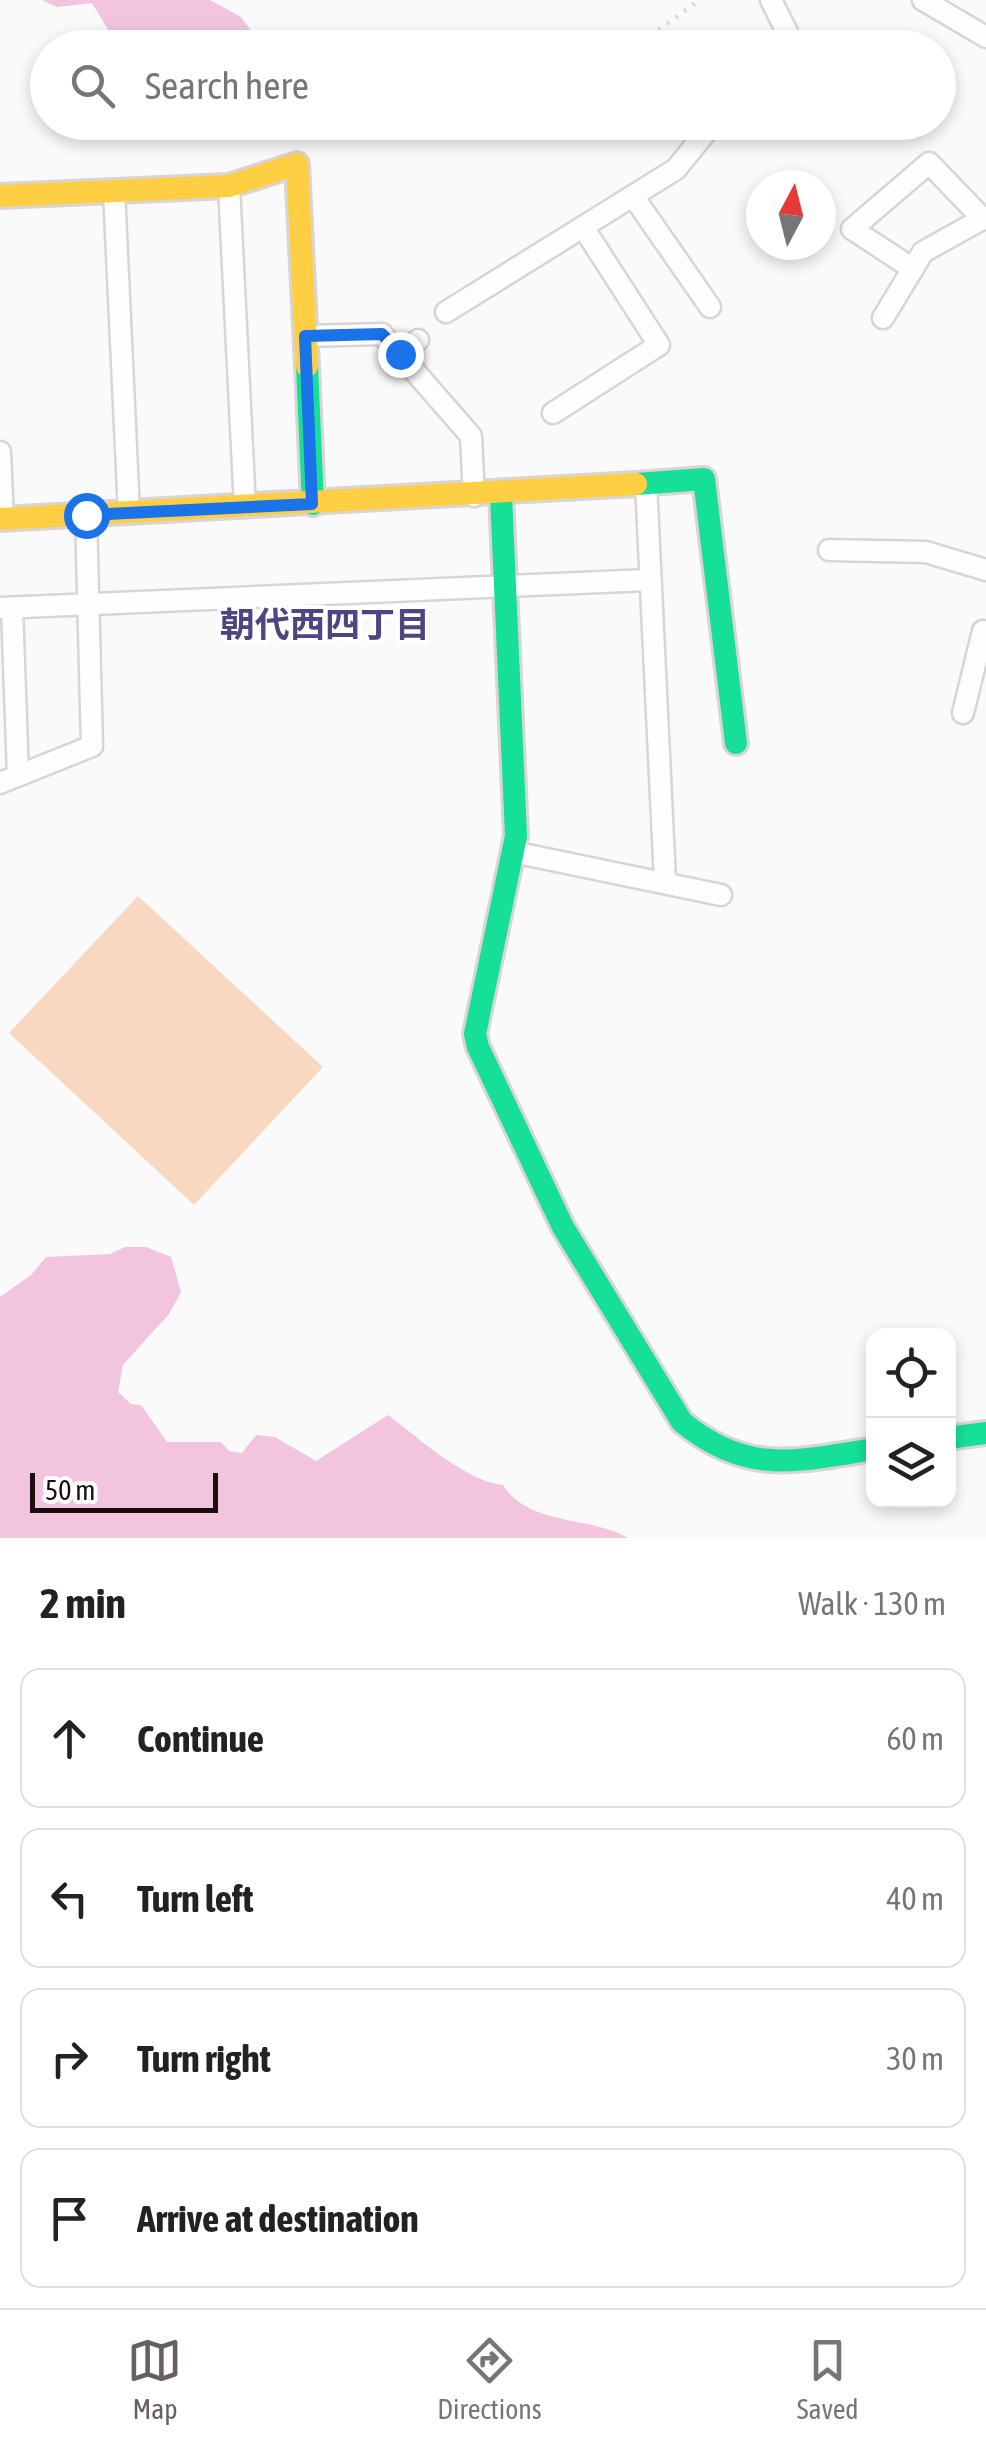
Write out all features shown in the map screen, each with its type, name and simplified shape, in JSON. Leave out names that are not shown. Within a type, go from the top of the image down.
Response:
[{"type":"street","points":[[771,0],[786,30]]},
{"type":"street","points":[[923,0],[986,38]]},
{"type":"street","points":[[446,312],[676,170],[700,140]]},
{"type":"street","points":[[0,196],[229,186],[297,164],[312,504]]},
{"type":"street","points":[[883,318],[923,252],[984,218],[929,164],[852,230],[913,268]]},
{"type":"street","points":[[229,186],[246,507]]},
{"type":"street","points":[[114,190],[129,513]]},
{"type":"street","points":[[632,196],[710,308]]},
{"type":"street","points":[[553,413],[659,344],[583,227]]},
{"type":"street","points":[[305,336],[382,334],[471,436],[474,496]]},
{"type":"street","points":[[400,354],[418,340]]},
{"type":"street","points":[[0,452],[2,519],[500,495],[704,479],[736,743]]},
{"type":"street","points":[[646,483],[665,881]]},
{"type":"street","points":[[500,495],[516,836],[476,1034],[478,1047],[563,1226],[659,1391],[709,1448],[768,1464],[866,1450]]},
{"type":"street","points":[[86,515],[88,603],[92,746],[9,779],[6,608],[88,603],[505,584],[648,580]]},
{"type":"street","points":[[829,550],[926,552],[986,570]]},
{"type":"street","points":[[963,713],[977,690],[983,630]]},
{"type":"street","points":[[513,852],[720,895]]},
{"type":"street","points":[[956,1437],[986,1433]]},
{"type":"path","points":[[658,30],[700,0]]},
{"type":"shaded area","points":[[42,0],[210,0],[241,17],[251,30],[108,30],[92,3],[57,7]]},
{"type":"shaded area","points":[[138,896],[323,1067],[194,1205],[9,1033]]},
{"type":"shaded area","points":[[125,1247],[146,1247],[171,1257],[181,1292],[169,1314],[123,1365],[118,1392],[131,1404],[141,1405],[167,1442],[221,1442],[229,1451],[242,1453],[256,1435],[275,1437],[316,1461],[388,1415],[458,1467],[503,1485],[528,1508],[628,1538],[0,1538],[0,1297],[31,1275],[46,1257],[110,1254]]},
{"type":"traffic: fast","points":[[307,366],[313,504]]},
{"type":"traffic: fast","points":[[636,484],[704,479],[736,743]]},
{"type":"traffic: fast","points":[[501,495],[516,836],[475,1034],[478,1047],[563,1227],[682,1422],[729,1451],[751,1457],[796,1460],[866,1450]]},
{"type":"traffic: fast","points":[[956,1437],[986,1433]]},
{"type":"traffic: slow","points":[[0,196],[229,186],[297,164],[307,366]]},
{"type":"traffic: slow","points":[[0,519],[636,484]]},
{"type":"district","name":"朝代西四丁目","points":[[325,624]]},
{"type":"route","points":[[86,515],[312,504],[305,336],[382,334],[400,354]]}]
